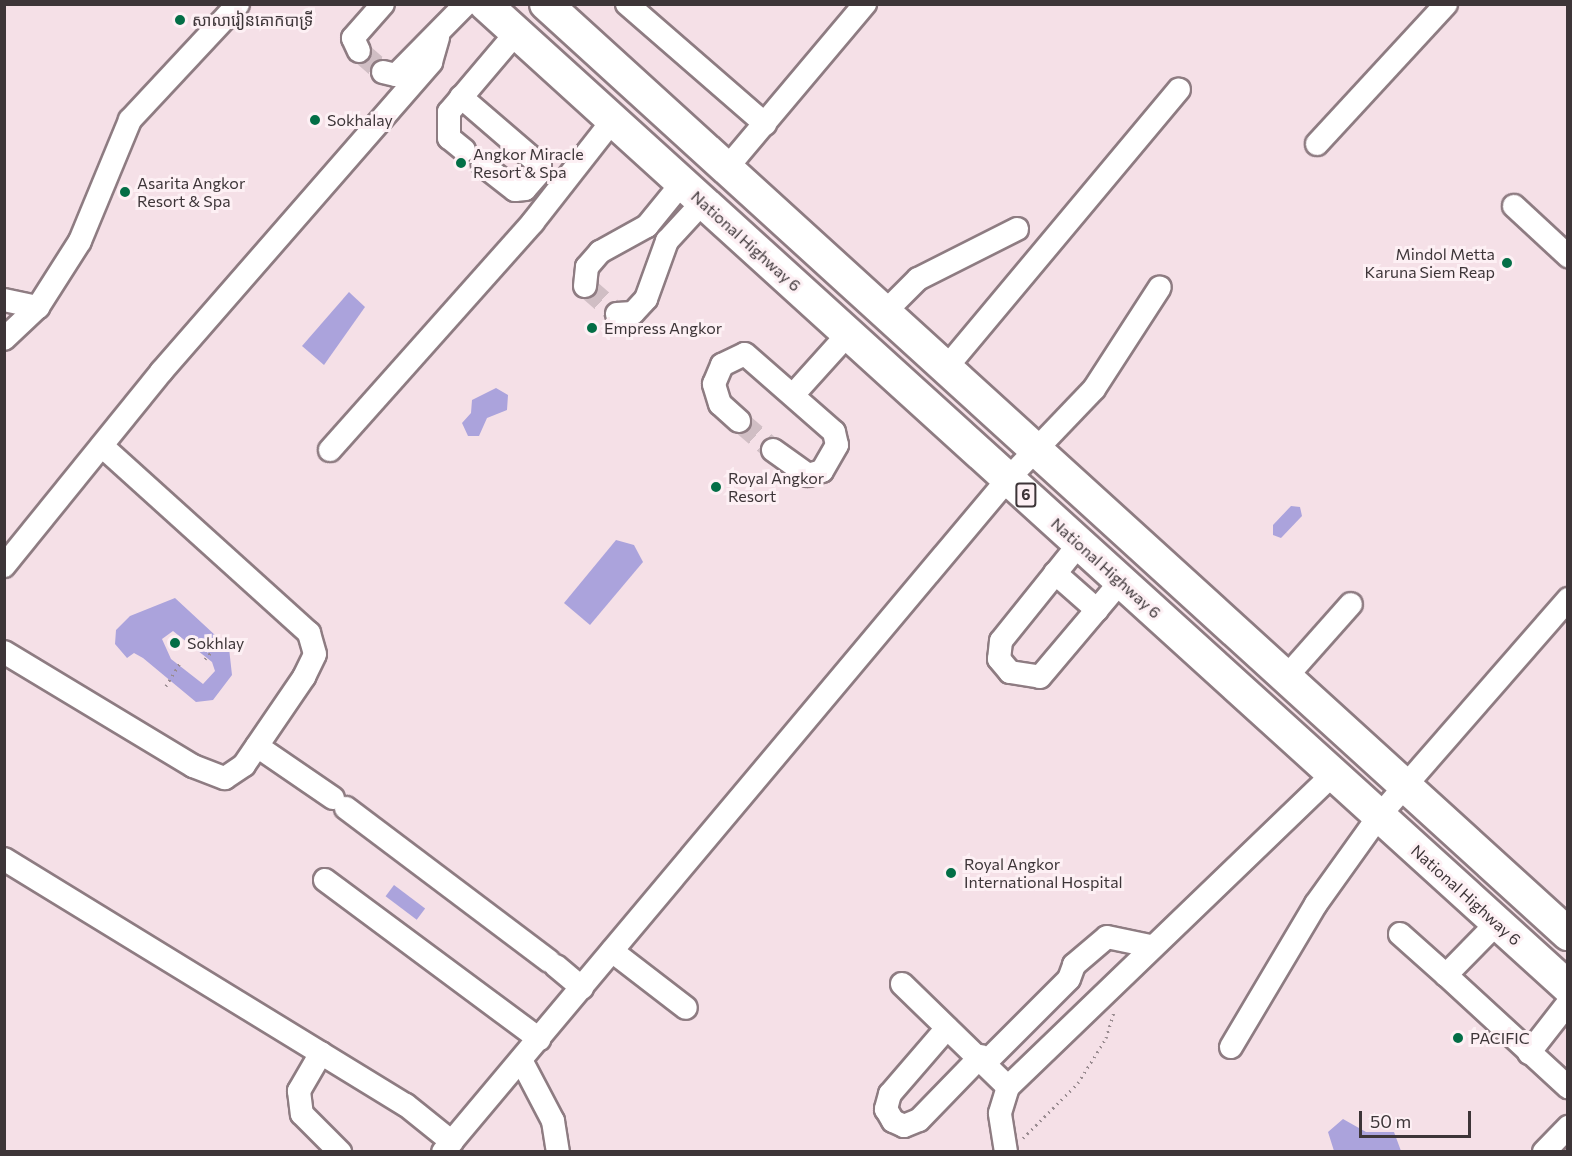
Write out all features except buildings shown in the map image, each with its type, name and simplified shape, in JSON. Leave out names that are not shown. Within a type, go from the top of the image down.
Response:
[{"type":"highway","name":"National Highway 6","points":[[485,4],[1568,987]]},
{"type":"highway","name":"6","points":[[546,4],[1568,934]]},
{"type":"street","points":[[4,339],[38,307],[80,241],[129,120],[238,4]]},
{"type":"street","points":[[358,51],[353,38],[382,4]]},
{"type":"street","points":[[383,72],[396,75],[438,37],[466,4]]},
{"type":"street","points":[[627,4],[765,124]]},
{"type":"street","points":[[726,169],[865,4]]},
{"type":"street","points":[[1317,144],[1446,4]]},
{"type":"street","points":[[464,150],[449,138],[449,112],[516,33]]},
{"type":"street","points":[[4,566],[102,446],[431,62],[438,37]]},
{"type":"street","points":[[946,368],[1179,89]]},
{"type":"street","points":[[461,97],[540,165],[540,173],[525,189],[515,190],[483,165]]},
{"type":"street","points":[[330,450],[533,222],[613,120]]},
{"type":"street","points":[[585,286],[587,267],[600,252],[646,226],[692,192]]},
{"type":"street","points":[[616,314],[633,313],[646,299],[667,241],[692,192]]},
{"type":"street","points":[[1514,206],[1568,256]]},
{"type":"street","points":[[884,313],[918,279],[1017,229]]},
{"type":"street","points":[[4,859],[406,1105],[447,1147],[1008,479],[1094,389],[1160,287]]},
{"type":"street","points":[[4,300],[38,307]]},
{"type":"street","points":[[793,395],[848,334]]},
{"type":"street","points":[[739,421],[720,404],[714,384],[733,355],[745,354],[758,362],[834,432],[837,445],[822,471],[808,475],[773,450]]},
{"type":"street","points":[[4,652],[215,776],[233,777],[304,677],[314,642],[102,446]]},
{"type":"street","points":[[1079,544],[1001,641],[999,659],[1010,672],[1040,677],[1121,581]]},
{"type":"street","points":[[1055,573],[1097,610]]},
{"type":"street","points":[[1231,1047],[1316,904],[1379,816],[1568,599]]},
{"type":"street","points":[[1287,676],[1351,604]]},
{"type":"street","points":[[257,746],[340,803],[582,988]]},
{"type":"street","points":[[1012,1148],[1000,1113],[1008,1087],[1111,983],[1333,774]]},
{"type":"street","points":[[325,880],[539,1039]]},
{"type":"street","points":[[1446,975],[1497,923]]},
{"type":"street","points":[[1400,934],[1568,1087]]},
{"type":"street","points":[[947,1028],[890,1094],[886,1109],[893,1120],[904,1126],[919,1120],[1069,979],[1074,965],[1107,937],[1150,946]]},
{"type":"street","points":[[612,951],[686,1008]]},
{"type":"street","points":[[902,984],[983,1059],[1008,1087]]},
{"type":"street","points":[[1529,1053],[1568,1003]]},
{"type":"street","points":[[321,1053],[299,1091],[302,1114],[340,1152]]},
{"type":"street","points":[[521,1060],[553,1121],[558,1152]]},
{"type":"street","points":[[1545,1152],[1568,1127]]},
{"type":"path","points":[[205,659],[222,640]]},
{"type":"path","points":[[166,687],[179,664]]},
{"type":"path","points":[[1012,1148],[1078,1083],[1106,1038],[1116,1006],[1111,983]]},
{"type":"shaded area","points":[[349,292],[365,307],[324,365],[302,346]]},
{"type":"shaded area","points":[[496,388],[508,395],[507,410],[487,418],[479,436],[468,436],[462,423],[471,413],[472,400]]},
{"type":"shaded area","points":[[1291,506],[1300,507],[1302,516],[1281,538],[1273,535],[1273,525]]},
{"type":"shaded area","points":[[616,540],[634,545],[643,562],[590,625],[564,603]]},
{"type":"shaded area","points":[[175,598],[229,648],[232,675],[213,700],[196,702],[143,658],[134,653],[127,658],[115,644],[116,630],[130,616]],"holes":[[[173,631],[212,662],[215,671],[203,684],[171,659],[162,639]]]},
{"type":"shaded area","points":[[394,885],[425,908],[417,920],[386,896]]},
{"type":"shaded area","points":[[1343,1119],[1366,1132],[1394,1132],[1401,1151],[1334,1151],[1328,1132]]},
{"type":"tunnel","points":[[359,51],[383,72]]},
{"type":"tunnel","points":[[585,286],[617,314]]},
{"type":"tunnel","points":[[739,421],[773,450]]},
{"type":"place","name":"សាលារៀនគោកបាទ្រី","points":[[180,20]]},
{"type":"place","name":"Sokhalay","points":[[315,120]]},
{"type":"place","name":"Angkor Miracle Resort & Spa","points":[[461,163]]},
{"type":"place","name":"Asarita Angkor Resort & Spa","points":[[125,192]]},
{"type":"place","name":"Mindol Metta Karuna Siem Reap","points":[[1507,263]]},
{"type":"place","name":"Empress Angkor","points":[[592,328]]},
{"type":"place","name":"Royal Angkor Resort","points":[[716,487]]},
{"type":"place","name":"Sokhlay","points":[[175,643]]},
{"type":"place","name":"Royal Angkor International Hospital","points":[[951,873]]},
{"type":"place","name":"PACIFIC","points":[[1458,1038]]}]
